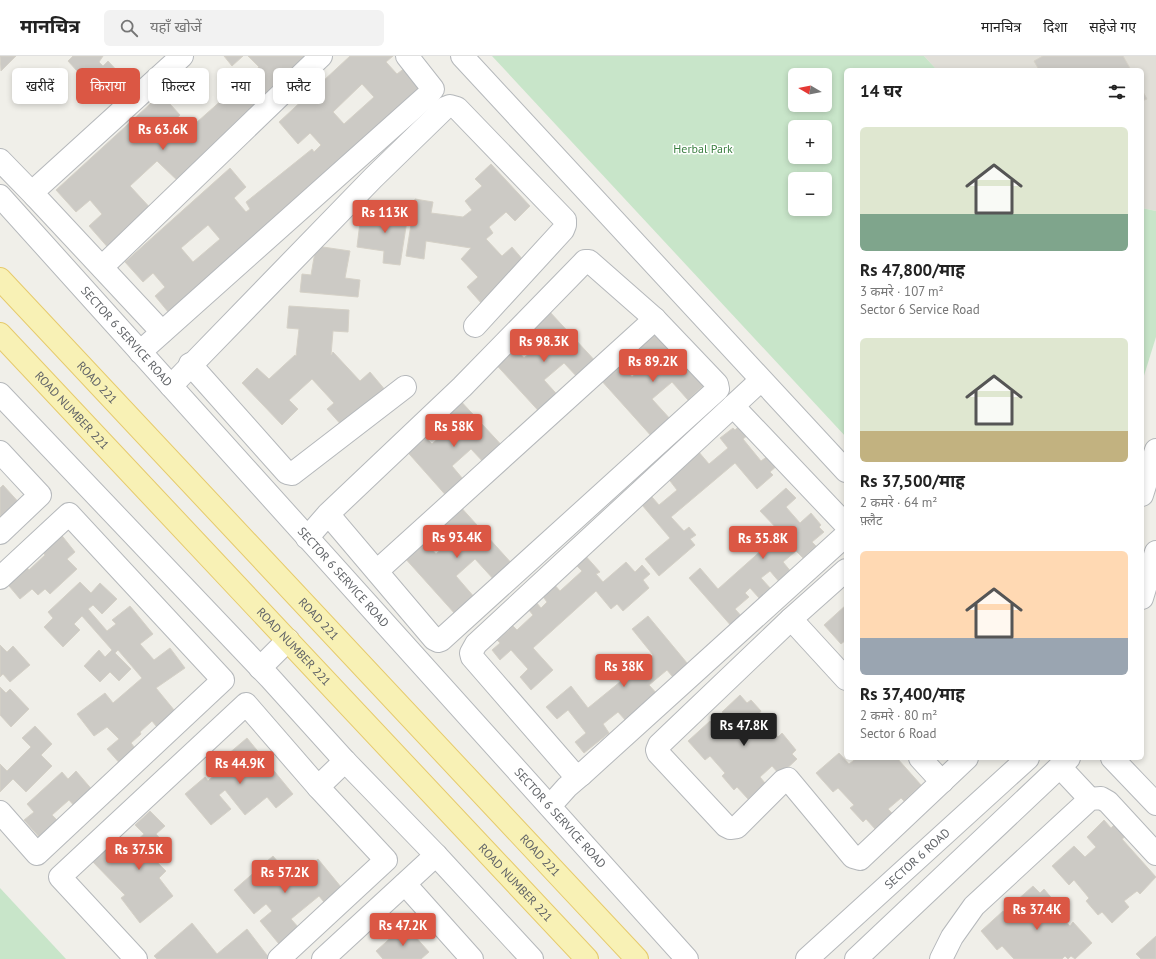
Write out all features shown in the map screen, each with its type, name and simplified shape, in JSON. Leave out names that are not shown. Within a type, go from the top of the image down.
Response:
[{"type":"main road","name":"ROAD 221","points":[[0,279],[637,959]]},
{"type":"main road","name":"ROAD NUMBER 221","points":[[0,334],[587,959]]},
{"type":"street","points":[[35,196],[35,190],[38,187],[182,56]]},
{"type":"street","points":[[140,352],[428,95],[433,89],[407,56]]},
{"type":"street","points":[[462,56],[844,469]]},
{"type":"street","points":[[102,267],[317,57]]},
{"type":"street","points":[[171,386],[190,364],[373,178],[445,108],[450,106],[457,108],[565,220],[563,230],[475,326]]},
{"type":"street","points":[[0,160],[162,332]]},
{"type":"street","name":"SECTOR 6 SERVICE ROAD","points":[[0,196],[687,959]]},
{"type":"street","points":[[307,538],[328,514],[462,387],[585,261],[589,261],[655,319],[717,384],[718,388],[442,640],[438,641],[434,639],[328,514]]},
{"type":"street","points":[[377,572],[655,319]]},
{"type":"street","points":[[190,364],[287,473],[292,474],[405,387]]},
{"type":"street","points":[[581,775],[572,772],[472,657],[472,649],[761,380]]},
{"type":"street","points":[[0,394],[260,668],[345,761],[436,855],[532,959]]},
{"type":"street","points":[[733,406],[844,523]]},
{"type":"street","points":[[1144,489],[1156,450]]},
{"type":"street","points":[[0,452],[40,495],[0,534]]},
{"type":"street","points":[[0,578],[69,514],[223,680],[37,854],[0,812]]},
{"type":"street","points":[[550,806],[567,787],[844,537]]},
{"type":"street","points":[[1144,591],[1156,552]]},
{"type":"street","points":[[844,572],[791,620],[658,748],[658,753],[726,826],[730,828],[737,827],[785,779],[788,779],[853,857],[860,859],[964,760]]},
{"type":"street","points":[[791,620],[844,677]]},
{"type":"street","points":[[194,649],[220,626]]},
{"type":"street","points":[[260,668],[288,640]]},
{"type":"street","points":[[136,959],[60,877],[246,704],[318,787],[386,860],[279,959]]},
{"type":"street","points":[[922,760],[942,782]]},
{"type":"street","name":"SECTOR 6 ROAD","points":[[807,959],[1026,760]]},
{"type":"street","points":[[1114,760],[1156,804]]},
{"type":"street","points":[[318,787],[345,761]]},
{"type":"street","points":[[856,959],[1064,762],[1090,799]]},
{"type":"street","points":[[941,959],[952,937],[974,906],[1090,799],[1101,798],[1108,802],[1156,854]]},
{"type":"street","points":[[323,959],[436,855]]},
{"type":"street","points":[[405,884],[472,959]]},
{"type":"shaded area","points":[[924,56],[1156,56],[1156,211],[1144,208],[1144,68],[935,68]]},
{"type":"green space","name":"Herbal Park","points":[[492,56],[924,56],[935,68],[844,68],[844,435]]},
{"type":"green space","points":[[1144,208],[1156,211],[1156,337],[1144,376]]},
{"type":"green space","points":[[0,888],[66,959],[0,959]]},
{"type":"building","points":[[0,56],[16,56],[1,71]]},
{"type":"building","points":[[73,56],[103,56],[99,62],[103,66],[108,61],[114,68],[76,68],[76,70],[68,61]]},
{"type":"building","points":[[224,56],[243,56],[232,66]]},
{"type":"building","points":[[248,56],[306,56],[294,68],[273,68],[273,90],[265,98],[265,68],[258,68],[259,67]]},
{"type":"building","points":[[350,56],[393,56],[386,62],[397,74],[406,67],[423,85],[169,313],[155,296],[165,287],[153,273],[143,282],[125,262],[230,168],[246,187],[234,198],[246,212],[250,209],[246,202],[312,149],[314,152],[321,145],[310,133],[298,144],[279,122],[298,104],[325,104],[325,79]],"holes":[[[362,84],[374,97],[344,124],[333,112]],[[208,225],[220,239],[193,262],[181,248]]]},
{"type":"building","points":[[1043,56],[1123,56],[1130,68],[1038,68],[1034,61]]},
{"type":"building","points":[[150,104],[170,104],[180,115],[168,126],[179,138],[217,104],[259,104],[181,184],[157,161],[130,186],[154,212],[111,251],[89,226],[102,214],[90,200],[76,212],[56,190]]},
{"type":"building","points":[[491,164],[530,206],[515,221],[506,212],[489,227],[493,233],[486,239],[502,256],[512,247],[524,261],[482,304],[467,287],[478,277],[461,259],[471,248],[426,241],[424,259],[406,256],[415,199],[433,202],[431,213],[463,217],[472,210],[465,201],[482,186],[475,179]]},
{"type":"building","points":[[391,205],[409,208],[400,265],[383,263],[384,251],[357,247],[361,214],[389,219]]},
{"type":"building","points":[[316,246],[350,251],[345,278],[360,280],[358,297],[300,292],[302,274],[311,275]]},
{"type":"building","points":[[289,306],[349,310],[348,332],[333,331],[331,355],[333,352],[360,381],[370,372],[386,391],[344,428],[327,409],[334,403],[312,379],[289,400],[298,409],[282,425],[242,383],[257,368],[269,379],[295,355],[296,356],[299,329],[287,328]]},
{"type":"building","points":[[549,311],[598,364],[580,380],[564,363],[544,380],[563,401],[545,418],[491,359],[510,342],[524,358],[544,341],[531,327]]},
{"type":"building","points":[[657,330],[706,383],[688,400],[672,382],[652,399],[672,421],[653,438],[600,379],[619,362],[632,377],[652,360],[639,347]]},
{"type":"building","points":[[457,397],[506,450],[487,466],[471,449],[452,466],[468,485],[450,500],[403,447],[420,433],[432,444],[451,427],[439,413]]},
{"type":"building","points":[[744,422],[753,431],[743,439],[761,461],[772,453],[780,463],[770,472],[773,475],[757,489],[735,463],[671,517],[684,531],[689,527],[696,535],[690,539],[695,545],[659,576],[645,559],[670,538],[642,505],[652,497],[659,505],[677,490],[667,477],[698,451],[709,464],[728,448],[720,438],[733,428],[735,430]]},
{"type":"building","points":[[3,485],[22,506],[4,522],[0,518],[0,488]]},
{"type":"building","points":[[786,488],[796,498],[786,507],[800,523],[811,513],[821,525],[819,527],[824,532],[812,542],[816,546],[803,558],[796,551],[783,562],[792,573],[781,584],[770,571],[761,578],[771,589],[760,599],[750,588],[745,593],[749,597],[735,609],[744,619],[733,628],[689,578],[700,568],[718,589],[781,533],[760,511]]},
{"type":"building","points":[[458,504],[514,566],[496,582],[475,559],[456,576],[475,598],[456,615],[403,556],[422,538],[436,554],[452,540],[437,523]]},
{"type":"building","points":[[59,532],[75,552],[67,559],[77,569],[50,594],[45,589],[38,595],[32,589],[20,599],[4,580],[23,563],[29,570],[45,555],[40,548]]},
{"type":"building","points":[[583,553],[600,572],[596,574],[603,582],[626,562],[635,572],[642,565],[650,574],[643,580],[649,588],[623,611],[617,604],[611,609],[596,591],[533,648],[553,670],[531,690],[520,677],[528,669],[511,650],[500,660],[492,650],[500,643],[497,640],[513,626],[517,630],[533,615],[528,609],[536,602],[541,608],[547,602],[541,594],[553,583],[560,591],[582,571],[573,562]]},
{"type":"building","points":[[80,582],[91,593],[100,583],[117,599],[102,614],[93,605],[88,609],[107,631],[116,624],[112,620],[130,606],[153,634],[140,644],[154,660],[170,648],[185,668],[156,688],[179,716],[161,732],[152,721],[131,743],[139,753],[123,767],[107,749],[119,739],[107,727],[94,736],[77,714],[105,693],[113,703],[142,678],[118,650],[115,653],[131,669],[119,681],[110,672],[100,682],[84,666],[99,650],[105,657],[112,650],[82,616],[74,624],[80,630],[63,647],[44,627],[53,618],[48,612]]},
{"type":"building","points":[[844,607],[844,642],[841,644],[824,625]]},
{"type":"building","points":[[648,616],[692,669],[677,682],[667,670],[649,685],[659,696],[627,722],[618,712],[603,724],[609,733],[584,753],[575,742],[586,733],[568,710],[557,719],[546,707],[571,686],[588,708],[653,655],[632,629]]},
{"type":"building","points":[[0,645],[7,652],[13,646],[30,665],[10,682],[3,674],[0,677]]},
{"type":"building","points":[[0,687],[6,693],[10,689],[29,709],[11,727],[0,715]]},
{"type":"building","points":[[740,695],[747,703],[751,700],[761,711],[758,715],[778,737],[782,733],[796,750],[792,754],[797,759],[780,775],[772,766],[760,777],[765,783],[748,799],[737,787],[734,790],[722,776],[725,773],[710,756],[705,760],[688,741],[710,721],[720,732],[732,723],[722,712]]},
{"type":"building","points":[[35,726],[52,744],[41,755],[52,766],[26,792],[13,779],[0,792],[0,764],[7,771],[31,747],[22,738]]},
{"type":"building","points":[[247,738],[293,794],[276,808],[267,797],[245,815],[225,790],[219,795],[231,809],[211,825],[185,794],[205,777],[208,781],[219,771],[223,775],[235,764],[227,755]]},
{"type":"building","points":[[839,753],[849,764],[854,760],[899,760],[921,785],[904,801],[901,798],[888,809],[894,815],[876,830],[866,819],[863,822],[850,808],[854,805],[838,788],[833,792],[816,773]]},
{"type":"building","points":[[76,771],[94,792],[76,808],[69,800],[52,815],[59,822],[41,839],[24,820],[34,812],[27,804],[62,772],[68,779]]},
{"type":"building","points":[[150,811],[165,826],[156,834],[166,845],[153,858],[166,871],[159,878],[173,896],[140,923],[121,898],[125,895],[92,861],[108,845],[125,861],[141,846],[136,841],[144,834],[135,825]]},
{"type":"building","points":[[1104,820],[1111,828],[1115,824],[1126,836],[1122,839],[1156,877],[1140,894],[1137,891],[1124,901],[1129,907],[1112,923],[1102,912],[1098,915],[1086,901],[1089,898],[1074,880],[1069,885],[1052,866],[1074,846],[1085,857],[1096,847],[1087,837]]},
{"type":"building","points":[[273,856],[293,880],[318,859],[341,887],[324,902],[319,896],[291,919],[299,928],[279,944],[260,921],[272,911],[266,904],[254,914],[234,890]]},
{"type":"building","points":[[1033,886],[1040,893],[1044,889],[1054,901],[1050,905],[1070,926],[1073,922],[1092,943],[1075,959],[1071,956],[1068,959],[1065,956],[1062,959],[1014,959],[1002,946],[997,950],[981,931],[1003,911],[1013,923],[1025,913],[1015,902]]},
{"type":"building","points":[[192,923],[217,954],[247,929],[270,959],[157,959],[154,956]]},
{"type":"building","points":[[405,925],[429,952],[421,959],[383,959],[376,951]]},
{"type":"building","points":[[1156,936],[1156,959],[1141,959],[1136,954]]}]
